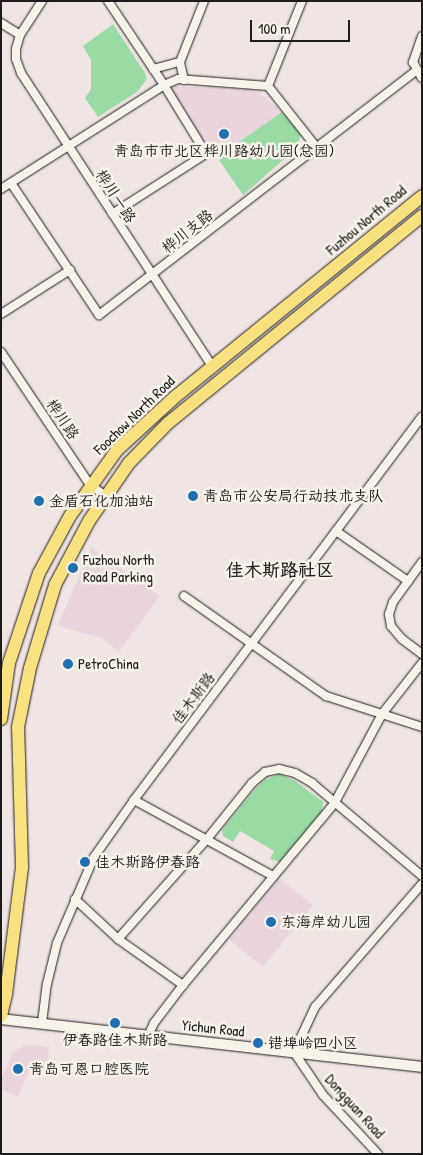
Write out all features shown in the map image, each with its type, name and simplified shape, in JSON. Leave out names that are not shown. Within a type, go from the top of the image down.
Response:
[{"type":"main road","name":"Foochow North Road","points":[[1,719],[5,662],[39,573],[70,516],[90,485],[117,450],[156,413],[212,366],[422,196]]},
{"type":"main road","name":"Foochow North Road","points":[[1,1017],[6,994],[22,868],[18,727],[30,668],[55,585],[89,521],[106,496],[130,463],[168,423],[422,216]]},
{"type":"street","points":[[1,23],[20,35],[42,1]]},
{"type":"street","points":[[108,1],[164,85],[205,152],[204,155],[112,214]]},
{"type":"street","points":[[184,80],[180,62],[204,1]]},
{"type":"street","points":[[268,86],[302,1]]},
{"type":"street","name":"桦川一路","points":[[20,35],[16,48],[16,59],[21,73],[212,366]]},
{"type":"street","points":[[422,36],[413,62],[416,71],[422,78]]},
{"type":"street","points":[[153,69],[180,62]]},
{"type":"street","name":"桦川支路","points":[[11,183],[100,315],[416,71]]},
{"type":"street","points":[[1,189],[164,85],[178,79],[268,86],[317,148]]},
{"type":"street","points":[[1,314],[70,270]]},
{"type":"street","name":"桦川路","points":[[1,352],[90,485],[106,496]]},
{"type":"street","name":"佳木斯路","points":[[42,1023],[51,966],[75,899],[94,857],[134,800],[422,418]]},
{"type":"street","points":[[336,531],[408,581]]},
{"type":"street","points":[[422,562],[393,602],[389,614],[392,626],[422,654]]},
{"type":"street","points":[[184,596],[250,645],[326,696],[422,727]]},
{"type":"street","points":[[148,1036],[154,1023],[183,985],[334,804],[382,714],[422,663]]},
{"type":"street","points":[[118,939],[207,840],[252,783],[265,772],[279,770],[295,773],[312,784],[422,876]]},
{"type":"street","points":[[134,800],[273,876]]},
{"type":"street","points":[[294,1052],[315,1008],[422,884]]},
{"type":"street","points":[[75,899],[118,939],[183,985]]},
{"type":"street","name":"Yichun Road","points":[[1,1017],[148,1036],[422,1067]]},
{"type":"street","name":"Dongguan Road","points":[[294,1052],[323,1095],[378,1154]]},
{"type":"shaded area","name":"青岛市市北区桦川路幼儿园(总园)","points":[[175,86],[248,89],[258,92],[282,112],[217,157],[211,155],[170,90]]},
{"type":"shaded area","points":[[91,547],[160,596],[119,652],[102,638],[58,626]]},
{"type":"shaded area","name":"东海岸幼儿园","points":[[279,878],[313,905],[263,967],[229,940]]},
{"type":"shaded area","name":"青岛可恩口腔医院","points":[[26,1045],[49,1047],[47,1068],[34,1066],[29,1071],[18,1096],[1,1089],[1,1079],[13,1052]]},
{"type":"green space","points":[[113,24],[147,79],[137,92],[98,117],[85,98],[91,89],[91,60],[83,46]]},
{"type":"green space","points":[[282,112],[301,134],[297,148],[243,195],[217,157]]},
{"type":"green space","points":[[279,774],[294,780],[323,802],[322,812],[280,862],[270,859],[274,851],[240,831],[233,842],[223,836],[222,830],[256,788],[265,780]]},
{"type":"place","name":"青岛市市北区桦川路幼儿园(总园)","points":[[224,134]]},
{"type":"place","name":"青岛市公安局行动技术支队","points":[[193,496]]},
{"type":"place","name":"金盾石化加油站","points":[[39,501]]},
{"type":"place","name":"Fuzhou North Road Parking","points":[[73,568]]},
{"type":"place","name":"PetroChina","points":[[68,664]]},
{"type":"place","name":"佳木斯路伊春路","points":[[85,862]]},
{"type":"place","name":"东海岸幼儿园","points":[[271,922]]},
{"type":"place","name":"伊春路佳木斯路","points":[[115,1023]]},
{"type":"place","name":"错埠岭四小区","points":[[258,1043]]},
{"type":"place","name":"青岛可恩口腔医院","points":[[18,1069]]},
{"type":"district","name":"佳木斯路社区","points":[[280,570]]}]
